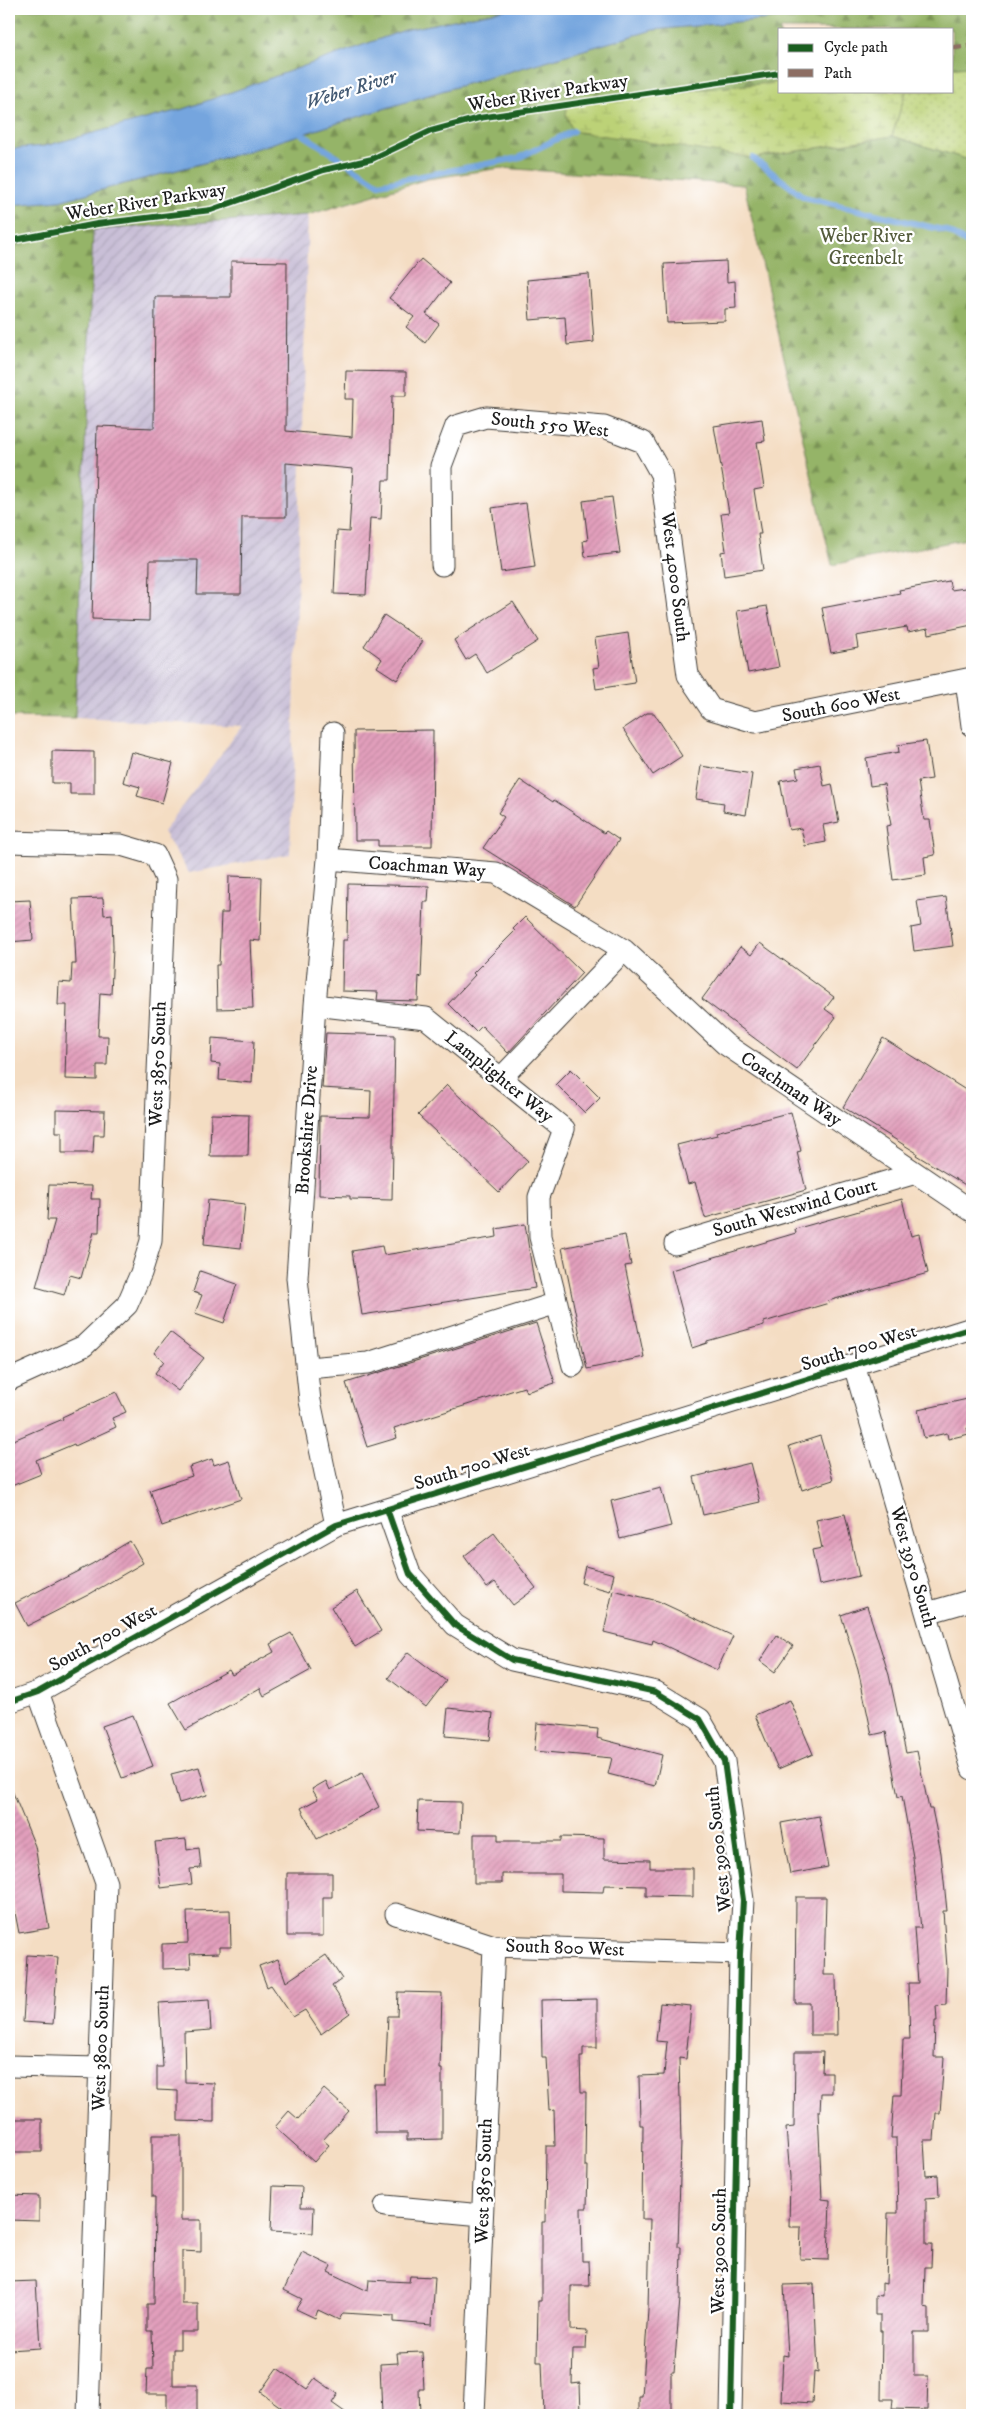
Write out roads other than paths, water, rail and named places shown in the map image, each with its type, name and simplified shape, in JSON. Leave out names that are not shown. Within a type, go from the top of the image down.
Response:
[{"type":"street","name":"South 550 West","points":[[442,565],[441,466],[456,426],[486,417],[604,427],[643,442]]},
{"type":"street","name":"West 4000 South","points":[[643,442],[661,474],[688,675],[711,709]]},
{"type":"street","name":"South 600 West","points":[[711,709],[755,722],[969,679]]},
{"type":"street","points":[[969,679],[972,726]]},
{"type":"street","name":"Brookshire Drive","points":[[333,733],[328,859],[315,1005],[297,1278],[310,1401],[336,1525]]},
{"type":"street","name":"West 3850 South","points":[[9,842],[121,844],[155,855],[166,879],[151,1241],[141,1273],[126,1305],[84,1346],[9,1380]]},
{"type":"street","name":"Coachman Way","points":[[328,859],[496,872],[624,950],[725,1044],[972,1211]]},
{"type":"street","points":[[502,1077],[624,950]]},
{"type":"street","name":"Lamplighter Way","points":[[315,1005],[426,1018],[502,1077],[564,1129],[540,1197],[540,1237],[573,1366]]},
{"type":"street","name":"South Westwind Court","points":[[675,1244],[916,1173]]},
{"type":"street","points":[[307,1368],[368,1363],[557,1303]]},
{"type":"street","name":"South 700 West","points":[[9,1702],[38,1692],[336,1525],[972,1328]]},
{"type":"street","name":"West 3950 South","points":[[854,1365],[972,1770]]},
{"type":"street","name":"West 3900 South","points":[[387,1509],[410,1574],[455,1625],[512,1660],[656,1692],[700,1719],[724,1760],[743,1900],[740,1954],[731,2415]]},
{"type":"street","points":[[927,1613],[972,1600]]},
{"type":"street","name":"West 3800 South","points":[[38,1692],[106,1883],[88,2415]]},
{"type":"street","name":"South 800 West","points":[[396,1914],[494,1946],[740,1954]]},
{"type":"street","name":"West 3850 South","points":[[474,2415],[494,1946]]},
{"type":"street","points":[[9,2066],[100,2068]]},
{"type":"street","points":[[385,2206],[482,2215]]},
{"type":"water","name":"Weber River","points":[[508,9],[873,9],[653,30],[435,93],[238,154],[59,201],[9,205],[9,149],[45,146],[187,108],[405,30]]},
{"type":"waterway","points":[[296,130],[379,184],[518,158],[573,131]]},
{"type":"waterway","points":[[753,158],[804,197],[947,231],[972,246]]},
{"type":"park label","name":"Weber River Greenbelt","points":[[866,247]]}]
